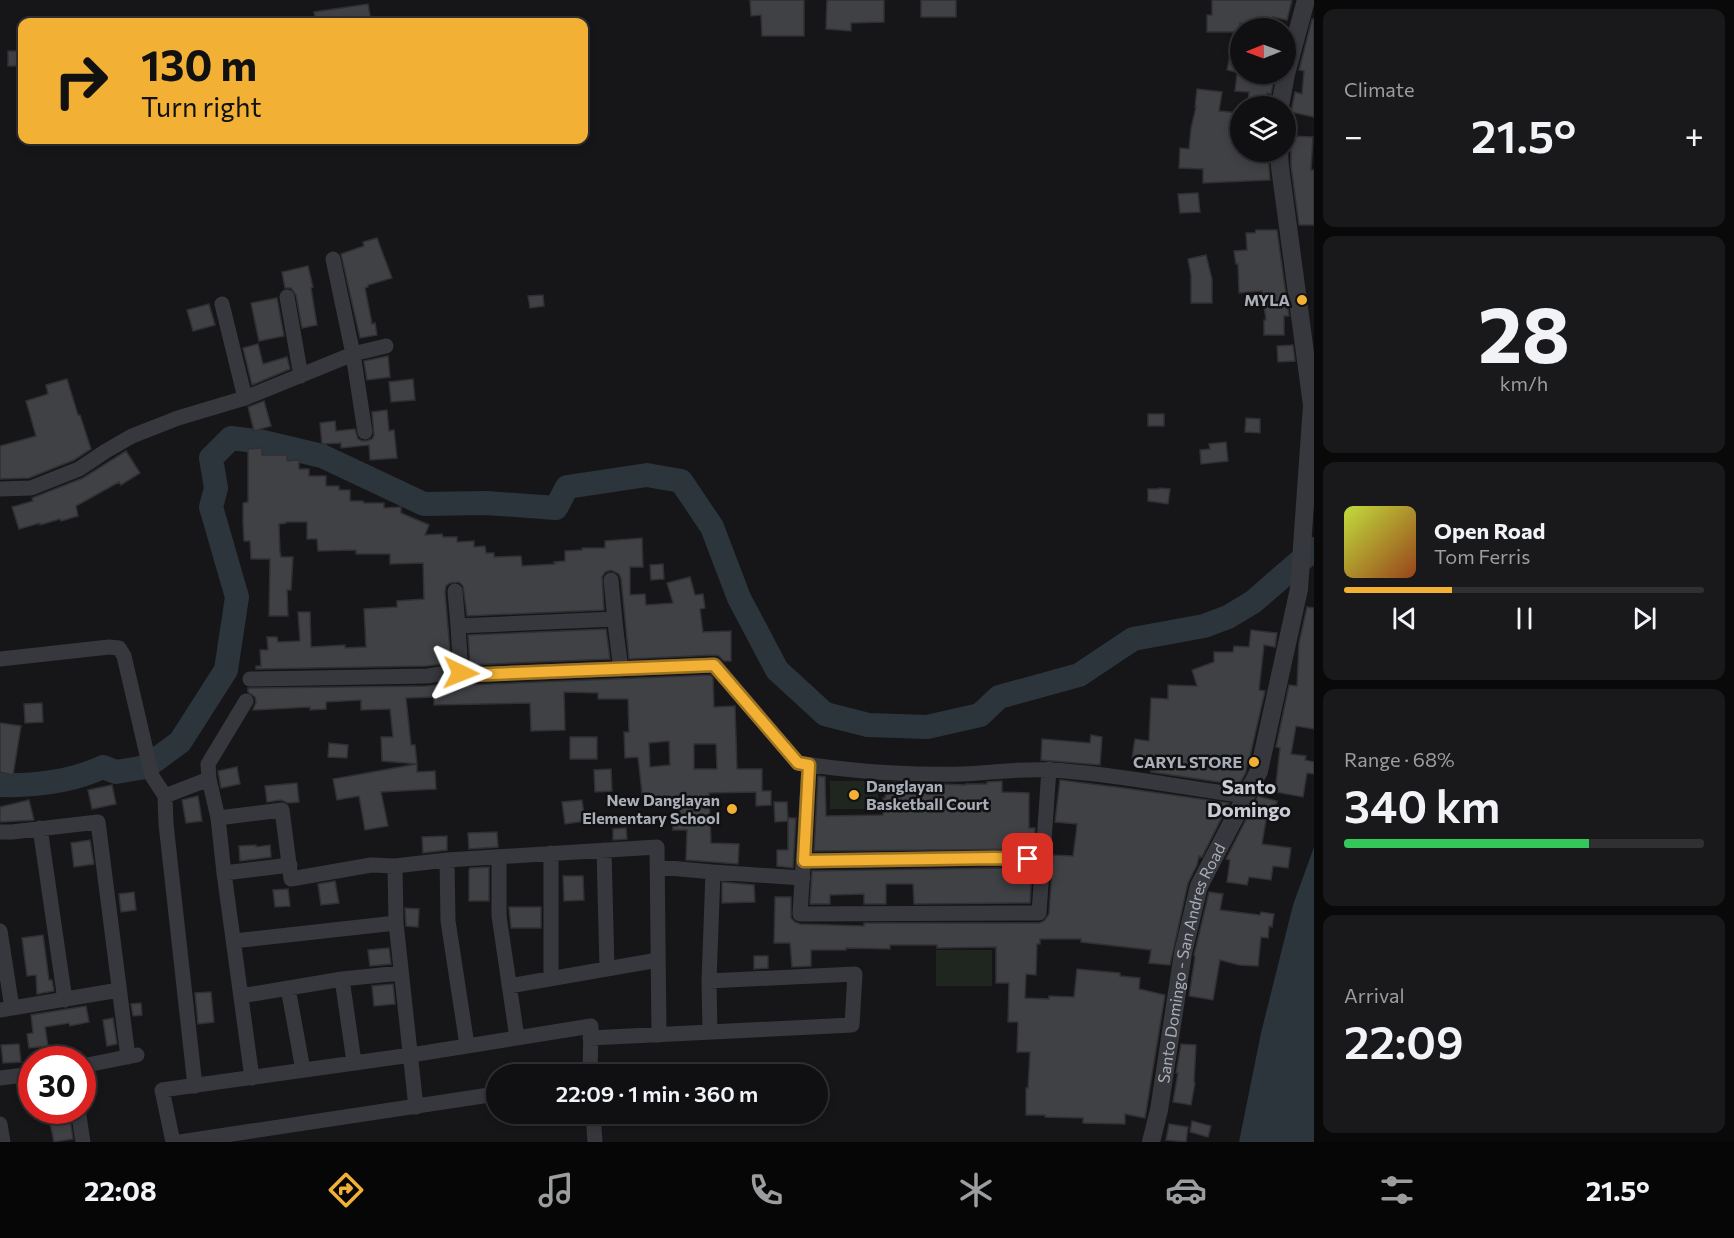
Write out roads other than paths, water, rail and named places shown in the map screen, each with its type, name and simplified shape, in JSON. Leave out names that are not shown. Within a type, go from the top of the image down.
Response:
[{"type":"street","points":[[1282,96],[1306,0]]},
{"type":"street","name":"Santo Domingo - San Andres Road","points":[[1151,1142],[1159,1110],[1184,953],[1199,886],[1259,771],[1299,589],[1312,405],[1280,162]]},
{"type":"street","points":[[333,259],[353,354],[365,432]]},
{"type":"street","points":[[287,297],[301,376]]},
{"type":"street","points":[[222,304],[245,398]]},
{"type":"street","points":[[0,489],[31,488],[79,469],[132,436],[178,418],[245,398],[353,354],[386,346]]},
{"type":"street","points":[[611,580],[621,669]]},
{"type":"street","points":[[455,591],[461,673]]},
{"type":"street","points":[[458,626],[615,619]]},
{"type":"street","points":[[0,659],[109,647],[119,648],[124,656],[152,776],[165,796],[166,824],[195,1086]]},
{"type":"street","points":[[250,679],[428,676],[461,673],[466,675],[714,665],[798,763],[888,774],[961,774],[1049,770],[1119,776],[1246,796]]},
{"type":"street","points":[[246,701],[208,764],[218,818],[252,1078]]},
{"type":"street","points":[[809,765],[800,914],[1040,913],[1049,770]]},
{"type":"street","points":[[165,796],[209,779]]},
{"type":"street","points":[[218,818],[282,810],[291,879],[371,865],[395,866],[447,860],[657,847],[659,1035]]},
{"type":"street","points":[[0,832],[98,822],[119,990],[133,1056],[96,1063]]},
{"type":"street","points":[[40,828],[65,1000]]},
{"type":"street","points":[[604,850],[607,968]]},
{"type":"street","points":[[551,853],[551,978]]},
{"type":"street","points":[[499,858],[500,916],[517,1038]]},
{"type":"street","points":[[804,861],[995,858],[1044,860]]},
{"type":"street","points":[[447,860],[448,921],[466,1045]]},
{"type":"street","points":[[224,873],[290,865]]},
{"type":"street","points":[[395,866],[396,923],[416,1107]]},
{"type":"street","points":[[658,867],[712,873],[803,878]]},
{"type":"street","points":[[710,1032],[712,873]]},
{"type":"street","points":[[234,940],[396,923]]},
{"type":"street","points":[[0,931],[6,1009],[119,990]]},
{"type":"street","points":[[509,986],[658,960]]},
{"type":"street","points":[[241,996],[342,979],[401,973]]},
{"type":"street","points":[[591,1038],[852,1025],[855,974],[709,981]]},
{"type":"street","points":[[342,979],[354,1062]]},
{"type":"street","points":[[288,988],[303,1070]]},
{"type":"street","points":[[173,1142],[162,1090],[411,1055],[591,1026],[590,1064]]},
{"type":"street","points":[[0,1078],[18,1076]]},
{"type":"street","points":[[180,1142],[486,1096]]},
{"type":"street","points":[[0,1124],[3,1142]]},
{"type":"street","points":[[80,1124],[83,1142]]},
{"type":"street","points":[[594,1124],[595,1142]]},
{"type":"waterway","points":[[0,785],[53,782],[103,767],[116,772],[146,767],[180,742],[226,670],[237,597],[211,507],[216,488],[211,458],[231,438],[263,442],[322,456],[424,504],[486,503],[556,508],[567,487],[647,475],[681,481],[712,527],[739,598],[777,670],[825,714],[868,725],[927,727],[980,715],[999,697],[1079,675],[1133,639],[1204,626],[1228,617],[1253,602],[1314,549]]},
{"type":"place","name":"MYLA","points":[[1302,300]]},
{"type":"place","name":"CARYL STORE","points":[[1254,762]]},
{"type":"place","name":"Danglayan Basketball Court","points":[[854,795]]},
{"type":"place","name":"New Danglayan Elementary School","points":[[732,809]]},
{"type":"district","name":"Santo Domingo","points":[[1249,798]]}]
